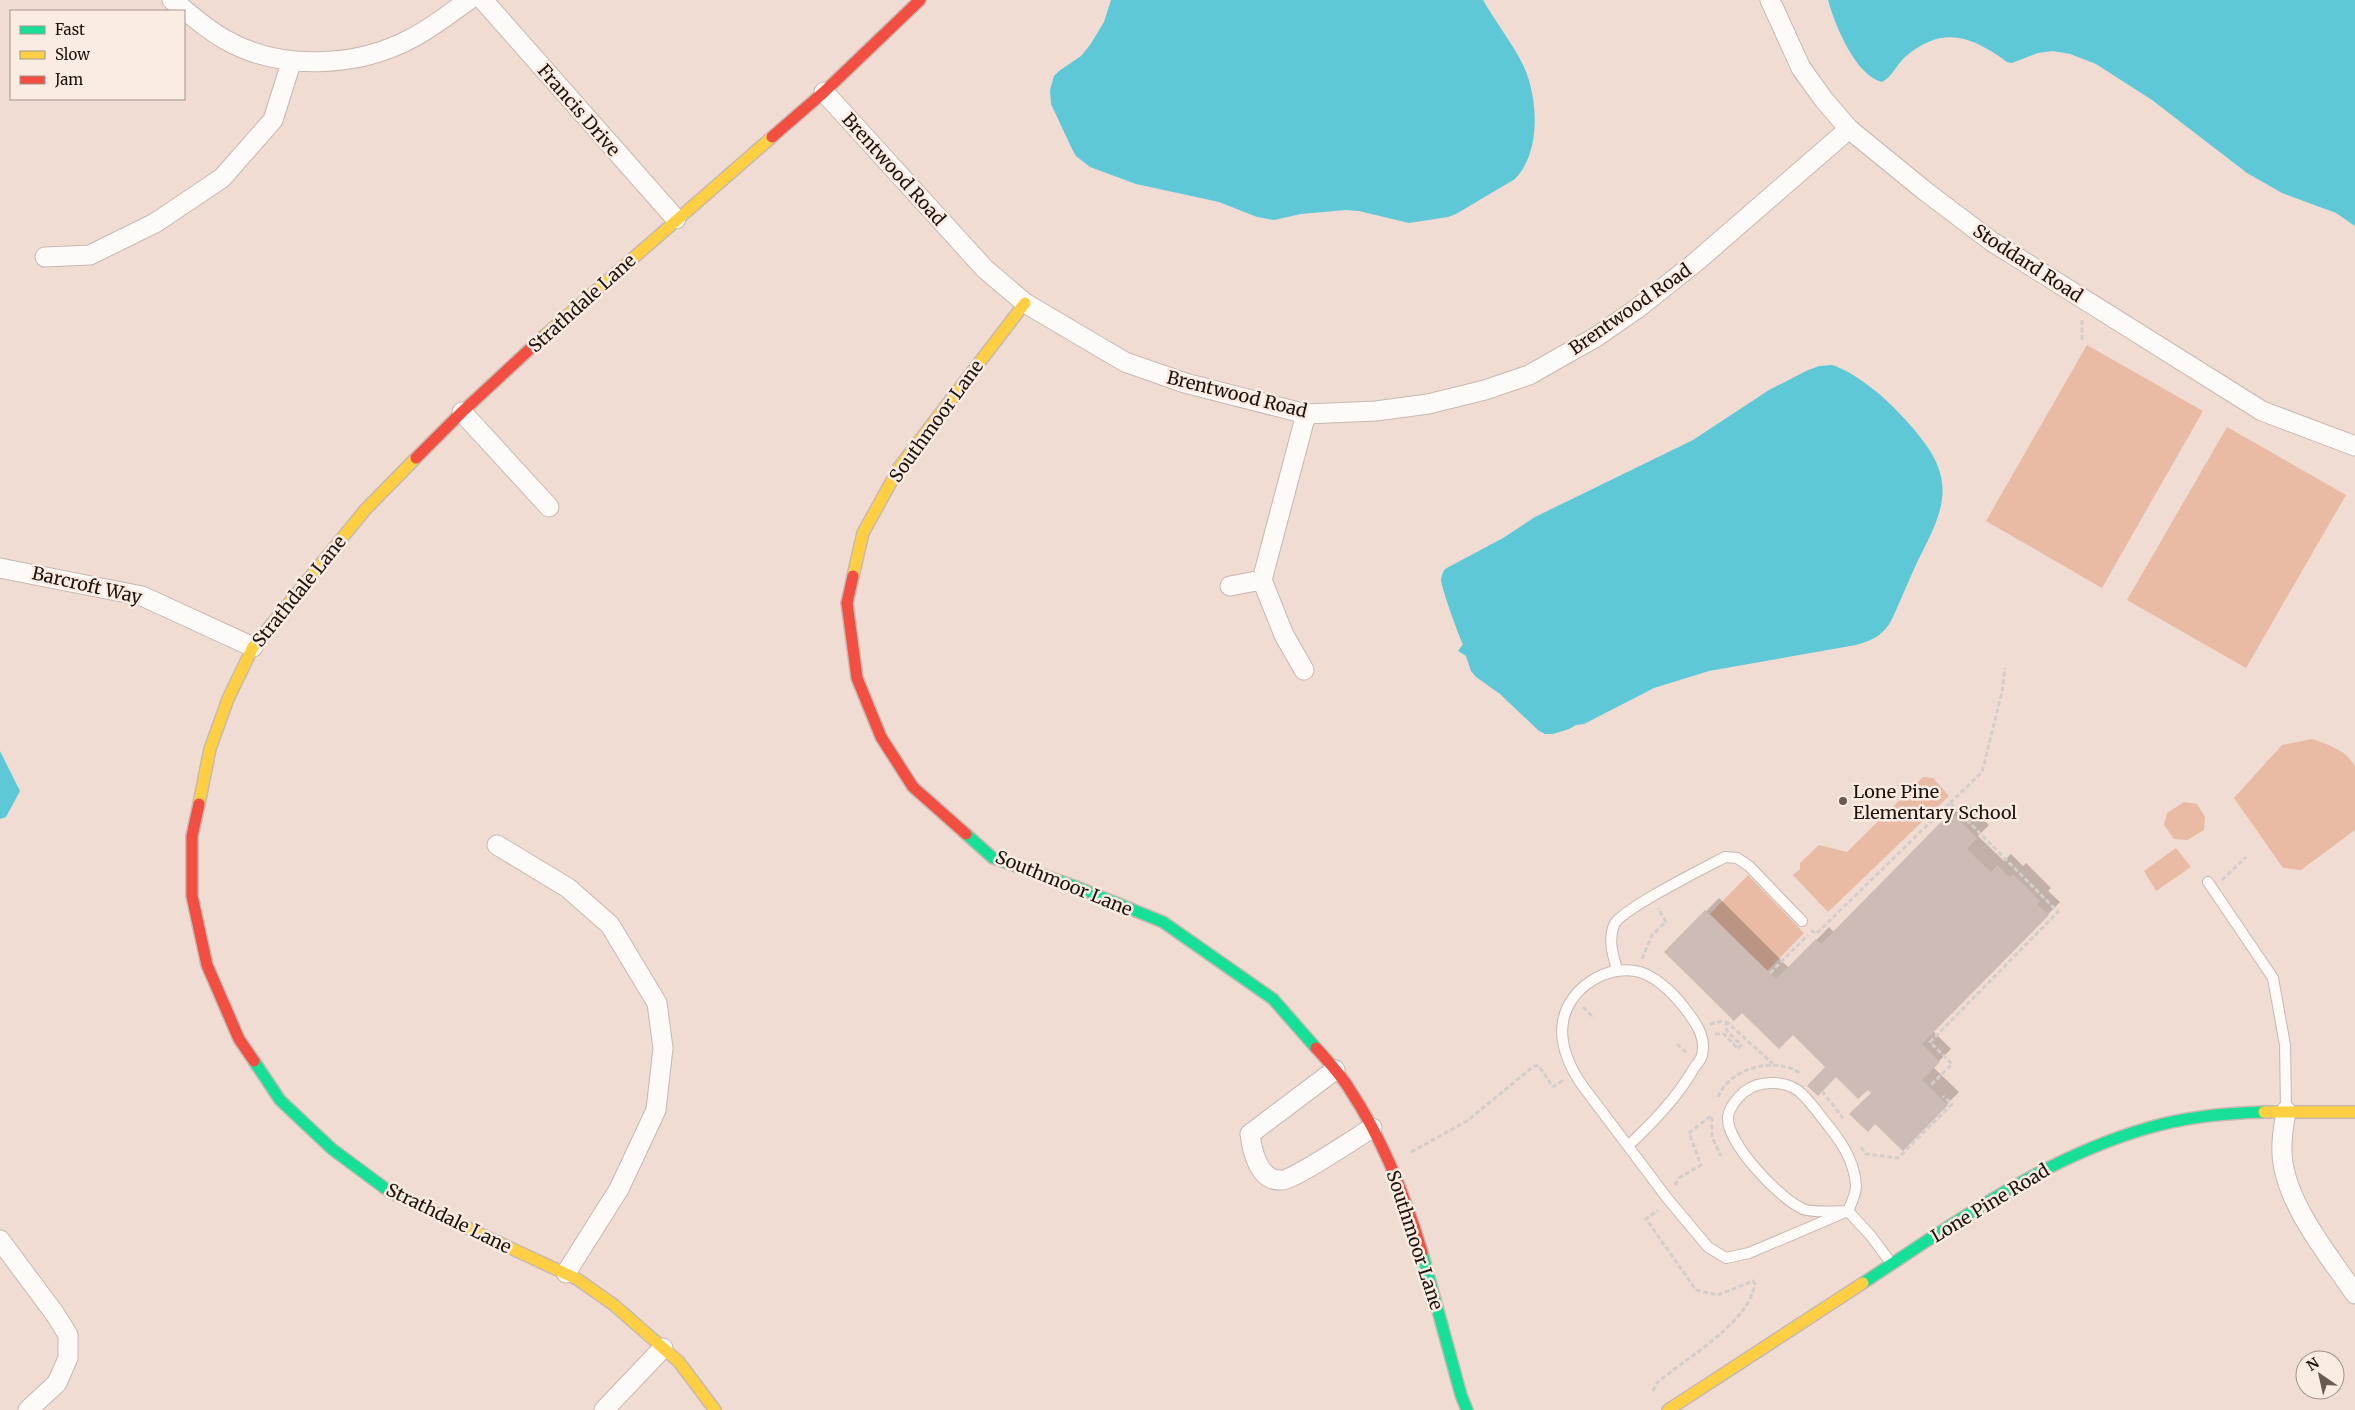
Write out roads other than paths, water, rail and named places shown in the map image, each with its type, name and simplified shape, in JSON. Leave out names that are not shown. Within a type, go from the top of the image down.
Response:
[{"type":"street","points":[[172,0],[224,39],[250,51],[291,63],[358,58],[411,39],[469,0]]},
{"type":"street","name":"Francis Drive","points":[[483,0],[676,219]]},
{"type":"street","name":"Strathdale Lane","points":[[716,1410],[679,1362],[614,1305],[566,1273],[383,1186],[332,1149],[280,1100],[239,1039],[207,965],[192,896],[192,836],[210,749],[228,699],[253,647],[365,510],[462,412],[676,219],[824,92],[920,0]]},
{"type":"street","name":"Stoddard Road","points":[[1770,0],[1801,68],[1824,100],[1849,129],[1990,241],[2262,411],[2355,446]]},
{"type":"street","points":[[45,258],[90,254],[155,222],[222,178],[272,120],[291,63]]},
{"type":"street","name":"Brentwood Road","points":[[824,92],[985,269],[1025,303],[1125,362],[1185,383],[1306,414],[1376,411],[1428,404],[1485,390],[1537,371],[1596,337],[1638,308],[1697,262],[1849,129]]},
{"type":"street","name":"Southmoor Lane","points":[[1025,303],[900,466],[863,533],[847,603],[857,678],[881,737],[913,787],[993,858],[1074,886],[1163,922],[1274,999],[1335,1070],[1350,1089],[1372,1128],[1406,1198],[1432,1283],[1461,1396],[1467,1410]]},
{"type":"street","points":[[462,412],[549,507]]},
{"type":"street","points":[[1304,670],[1284,635],[1262,580],[1306,414]]},
{"type":"street","name":"Barcroft Way","points":[[0,568],[142,596],[253,647]]},
{"type":"street","points":[[1230,586],[1262,580]]},
{"type":"street","points":[[497,844],[568,888],[610,926],[657,1002],[663,1048],[656,1110],[619,1189],[566,1273]]},
{"type":"street","points":[[1335,1070],[1250,1134],[1253,1155],[1261,1169],[1272,1178],[1282,1180],[1303,1171],[1372,1128]]},
{"type":"street","points":[[2286,1111],[2282,1152],[2284,1171],[2290,1190],[2309,1225],[2355,1294]]},
{"type":"street","name":"Lone Pine Road","points":[[1668,1410],[1751,1358],[1891,1264],[2030,1176],[2088,1148],[2158,1126],[2219,1115],[2286,1111],[2355,1112]]},
{"type":"street","points":[[0,1240],[55,1314],[68,1335],[68,1358],[56,1383],[28,1410]]},
{"type":"street","points":[[604,1410],[663,1348]]},
{"type":"lane","points":[[1616,970],[1610,935],[1614,922],[1652,897],[1725,857],[1737,858],[1749,866],[1802,921]]},
{"type":"lane","points":[[2210,885],[2273,978],[2285,1045],[2286,1111]]},
{"type":"lane","points":[[1628,1146],[1659,1116],[1685,1084],[1702,1056],[1702,1036],[1685,1008],[1654,979],[1639,972],[1616,970],[1596,977],[1571,1000],[1563,1020],[1562,1039],[1573,1072],[1628,1146],[1667,1198],[1708,1247],[1726,1258],[1749,1253],[1848,1211],[1856,1188],[1853,1168],[1841,1141],[1802,1094],[1783,1084],[1767,1083],[1751,1087],[1742,1093],[1735,1100],[1728,1116],[1730,1135],[1751,1164],[1777,1189],[1803,1209],[1848,1211],[1891,1264]]},
{"type":"water","points":[[1111,0],[1483,0],[1516,51],[1529,82],[1533,96],[1535,126],[1529,155],[1515,179],[1456,214],[1409,223],[1359,211],[1346,210],[1301,214],[1274,220],[1257,217],[1219,202],[1136,184],[1090,167],[1076,156],[1072,149],[1051,104],[1050,90],[1054,76],[1081,56],[1090,45],[1104,22]]},
{"type":"water","points":[[1828,0],[2355,0],[2355,226],[2336,213],[2282,193],[2247,173],[2152,100],[2096,64],[2070,54],[2053,51],[2038,53],[2012,63],[1969,41],[1957,38],[1944,38],[1919,47],[1905,57],[1889,77],[1882,82],[1863,70],[1855,60],[1841,35]]},
{"type":"water","points":[[1832,365],[1859,379],[1894,407],[1923,441],[1934,457],[1940,473],[1942,498],[1936,522],[1892,619],[1882,633],[1873,639],[1856,645],[1709,671],[1654,688],[1584,724],[1576,725],[1553,734],[1545,734],[1539,731],[1500,694],[1476,677],[1471,671],[1466,656],[1458,651],[1463,644],[1441,580],[1445,569],[1503,538],[1535,517],[1693,440],[1769,390],[1806,371],[1819,366]]},
{"type":"water","points":[[0,751],[20,791],[6,817],[0,819]]},
{"type":"place","name":"Lone Pine Elementary School","points":[[1843,801]]}]
